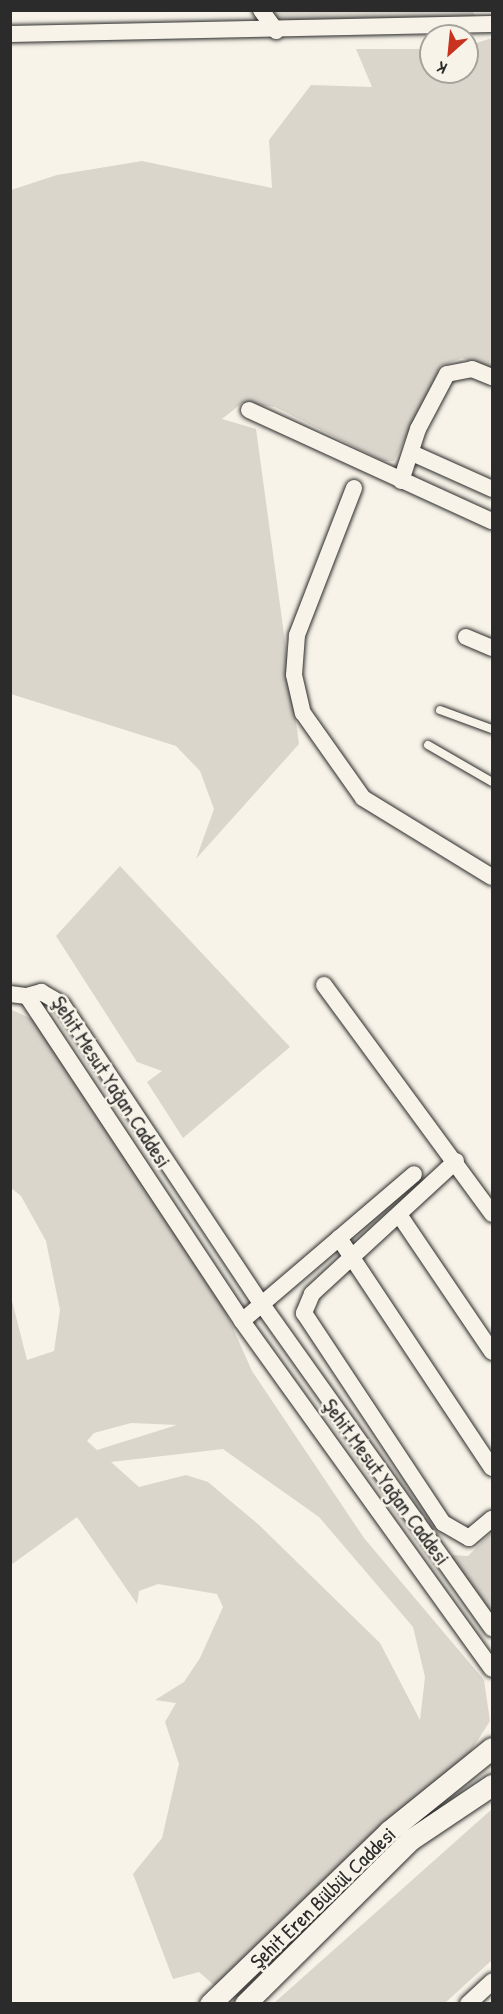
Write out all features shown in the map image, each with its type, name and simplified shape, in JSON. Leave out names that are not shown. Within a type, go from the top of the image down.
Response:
[{"type":"street","points":[[261,10],[276,31]]},
{"type":"street","points":[[10,34],[276,31],[492,24],[485,10]]},
{"type":"street","points":[[401,481],[434,393],[447,374],[472,369],[492,377]]},
{"type":"street","points":[[249,410],[492,521]]},
{"type":"street","points":[[412,453],[492,489]]},
{"type":"street","points":[[354,488],[297,635],[294,664],[300,704],[336,765],[363,798],[492,877]]},
{"type":"street","points":[[466,637],[492,648]]},
{"type":"street","points":[[324,985],[456,1161],[492,1214]]},
{"type":"street","name":"Şehit Mesut Yağan Caddesi","points":[[492,1629],[261,1303],[62,1004],[41,992],[19,995],[242,1321],[492,1669]]},
{"type":"street","points":[[456,1161],[400,1216],[310,1297],[306,1323],[443,1523],[461,1537],[471,1538],[492,1519]]},
{"type":"street","points":[[242,1321],[414,1174]]},
{"type":"street","points":[[400,1216],[492,1352]]},
{"type":"street","points":[[339,1238],[350,1260],[492,1468]]},
{"type":"street","name":"Şehit Eren Bülbül Caddesi","points":[[210,2004],[390,1831],[492,1748]]},
{"type":"street","name":"Şehit Eren Bülbül Caddesi","points":[[245,2004],[410,1840],[492,1785]]},
{"type":"street","points":[[468,2004],[492,1982]]},
{"type":"lane","points":[[440,710],[492,729]]},
{"type":"lane","points":[[428,745],[492,782]]},
{"type":"shaded area","points":[[472,10],[476,17],[281,25],[270,11]]},
{"type":"shaded area","points":[[492,38],[492,368],[462,358],[441,366],[394,461],[383,461],[275,407],[242,403],[222,419],[256,429],[299,744],[196,859],[214,809],[200,771],[176,746],[11,694],[11,190],[57,175],[142,161],[272,188],[269,140],[311,85],[372,87],[356,49],[419,49],[419,84],[479,84],[479,42]]},
{"type":"shaded area","points":[[120,866],[290,1047],[183,1138],[147,1082],[162,1071],[137,1062],[56,936]]},
{"type":"shaded area","points":[[10,1009],[34,1020],[225,1310],[252,1371],[364,1538],[484,1680],[490,1721],[469,1754],[215,1986],[199,1972],[173,1979],[133,1874],[162,1838],[179,1764],[165,1722],[176,1703],[155,1700],[184,1682],[200,1658],[223,1607],[217,1594],[158,1584],[139,1591],[137,1604],[77,1517],[11,1565],[10,1293],[27,1360],[54,1351],[60,1310],[46,1241],[21,1196],[11,1188]],"holes":[[[131,1423],[177,1425],[97,1450],[87,1441],[94,1433]],[[223,1449],[319,1517],[413,1627],[425,1677],[420,1720],[380,1643],[259,1525],[208,1482],[186,1475],[139,1487],[111,1462]]]},
{"type":"shaded area","points":[[492,1532],[492,1614],[450,1555],[468,1556]]},
{"type":"shaded area","points":[[492,1809],[492,1960],[445,2003],[274,2003]]}]
